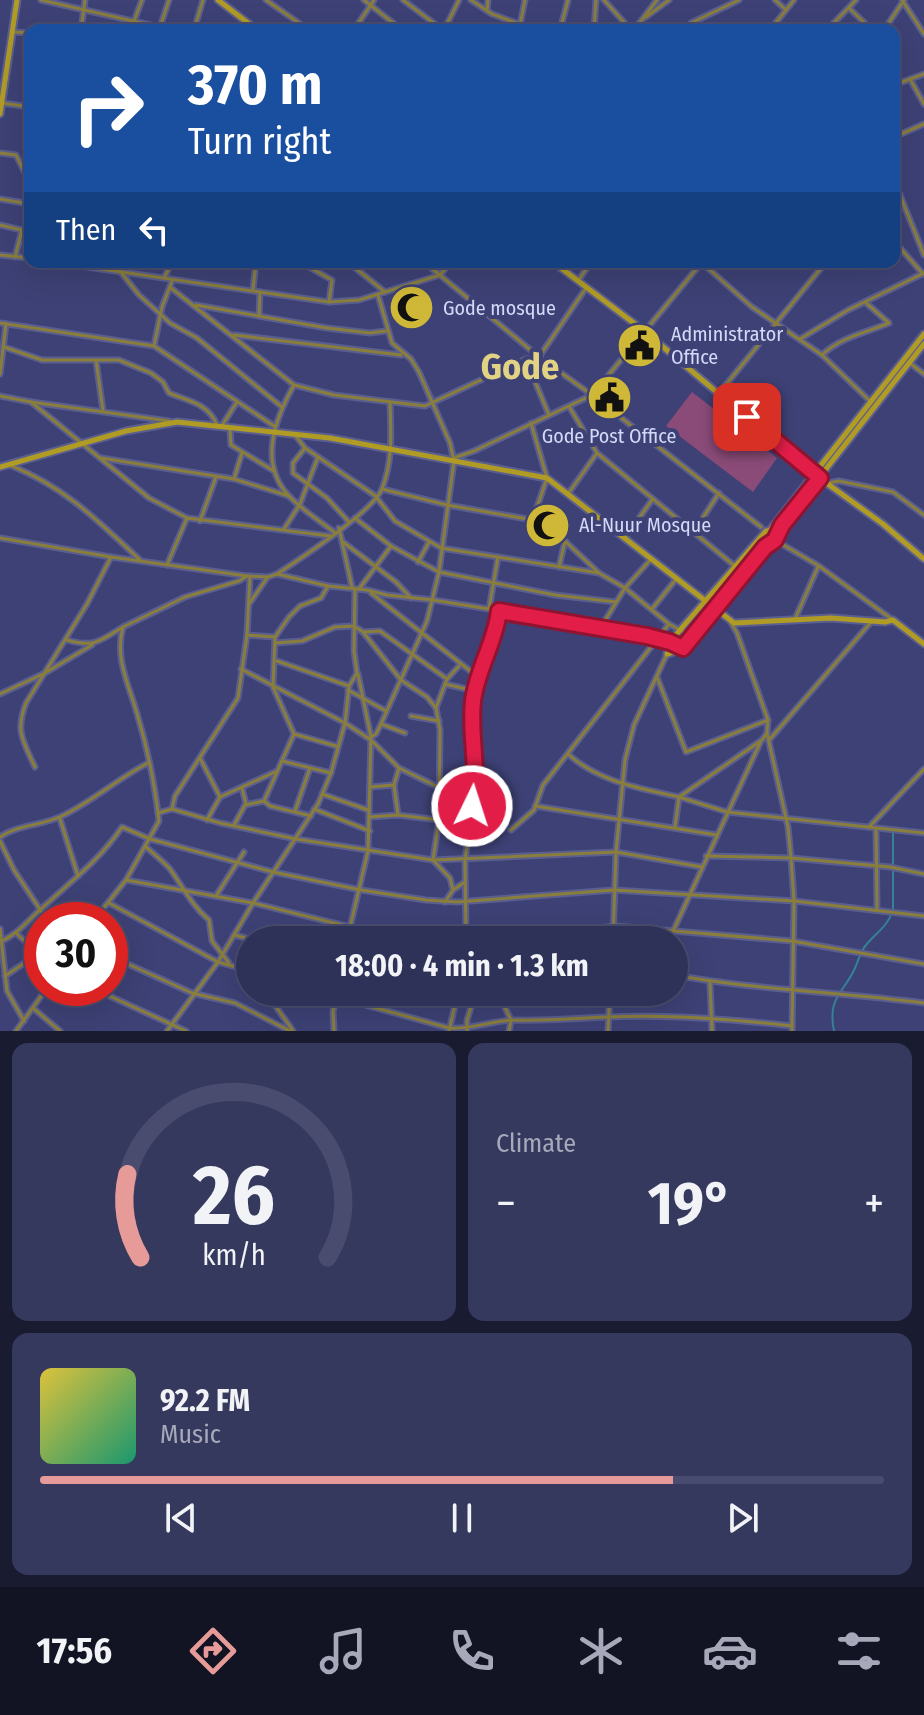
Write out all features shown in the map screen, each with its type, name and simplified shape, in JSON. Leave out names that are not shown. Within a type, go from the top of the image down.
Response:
[{"type":"street","points":[[0,114],[17,0]]},
{"type":"street","points":[[41,0],[143,24]]},
{"type":"street","points":[[82,24],[85,0]]},
{"type":"street","points":[[134,21],[142,0]]},
{"type":"street","points":[[161,24],[169,0]]},
{"type":"street","points":[[196,24],[203,0]]},
{"type":"street","points":[[218,0],[249,24]]},
{"type":"street","points":[[266,0],[300,24]]},
{"type":"street","points":[[364,0],[395,24]]},
{"type":"street","points":[[358,24],[374,0]]},
{"type":"street","points":[[403,0],[435,24]]},
{"type":"street","points":[[446,24],[459,0]]},
{"type":"street","points":[[471,0],[487,11],[518,23],[525,0]]},
{"type":"street","points":[[487,11],[488,0]]},
{"type":"street","points":[[562,24],[568,0]]},
{"type":"street","points":[[594,24],[596,0]]},
{"type":"street","points":[[604,0],[629,24]]},
{"type":"street","points":[[646,0],[653,6]]},
{"type":"street","points":[[639,24],[657,0]]},
{"type":"street","points":[[641,21],[669,0]]},
{"type":"street","points":[[690,24],[739,0]]},
{"type":"street","points":[[775,0],[786,10]]},
{"type":"street","points":[[775,24],[794,0]]},
{"type":"street","points":[[833,24],[856,0]]},
{"type":"street","points":[[888,24],[903,0],[924,34]]},
{"type":"street","points":[[849,8],[866,24]]},
{"type":"street","points":[[12,32],[24,33]]},
{"type":"street","points":[[0,80],[6,73]]},
{"type":"street","points":[[900,82],[924,74]]},
{"type":"street","points":[[910,78],[924,104]]},
{"type":"street","points":[[2,103],[24,106]]},
{"type":"street","points":[[900,134],[924,124]]},
{"type":"street","points":[[0,153],[19,157],[24,169]]},
{"type":"street","points":[[900,196],[924,255]]},
{"type":"street","points":[[0,199],[24,203]]},
{"type":"street","points":[[0,225],[22,230],[15,257]]},
{"type":"street","points":[[800,340],[865,302],[924,274],[900,248]]},
{"type":"street","points":[[0,255],[24,258]]},
{"type":"street","points":[[106,268],[329,302],[347,302],[386,293],[440,275],[446,268]]},
{"type":"street","points":[[164,278],[169,268]]},
{"type":"street","points":[[253,289],[255,268]]},
{"type":"street","points":[[311,268],[332,280],[329,302]]},
{"type":"street","points":[[355,268],[386,293]]},
{"type":"street","points":[[431,268],[539,357],[767,532]]},
{"type":"street","points":[[561,268],[643,330],[817,476],[924,559]]},
{"type":"street","points":[[578,281],[587,268]]},
{"type":"street","points":[[454,459],[592,395],[697,268]]},
{"type":"street","points":[[708,268],[738,296],[822,355],[870,401]]},
{"type":"street","points":[[719,393],[821,268]]},
{"type":"street","points":[[120,271],[139,295],[161,315],[197,338],[282,407]]},
{"type":"street","points":[[154,346],[172,280]]},
{"type":"street","points":[[171,288],[294,385],[334,395],[418,407],[526,359],[539,357],[586,288]]},
{"type":"street","points":[[259,316],[260,290]]},
{"type":"street","points":[[371,738],[376,734],[401,680],[433,600],[454,459],[419,372],[411,359],[392,343],[378,295]]},
{"type":"street","points":[[822,355],[840,339],[889,323],[865,302]]},
{"type":"street","points":[[192,304],[370,333],[387,331]]},
{"type":"street","points":[[0,323],[154,346],[274,430]]},
{"type":"street","points":[[0,374],[6,324]]},
{"type":"street","points":[[667,654],[683,648],[775,540],[817,476],[924,334]]},
{"type":"street","points":[[232,335],[405,356]]},
{"type":"street","points":[[864,414],[870,401],[924,344]]},
{"type":"street","points":[[4,347],[42,360],[119,360],[151,373],[163,382],[169,393],[189,399],[209,411],[219,427]]},
{"type":"street","points":[[526,359],[549,415]]},
{"type":"street","points":[[96,360],[103,411]]},
{"type":"street","points":[[906,360],[924,374]]},
{"type":"street","points":[[289,496],[274,471],[272,458],[274,430],[294,385]]},
{"type":"street","points":[[0,396],[230,429],[274,430],[392,448],[547,478],[737,624],[831,618],[893,620]]},
{"type":"street","points":[[31,402],[149,498],[187,518],[330,536]]},
{"type":"street","points":[[219,427],[237,402]]},
{"type":"street","points":[[0,538],[248,576],[277,574],[355,518],[377,498],[392,448],[390,403]]},
{"type":"street","points":[[569,407],[597,453],[736,567]]},
{"type":"street","points":[[0,467],[138,428],[177,422]]},
{"type":"street","points":[[531,423],[547,478],[533,520]]},
{"type":"street","points":[[230,429],[231,445],[274,471]]},
{"type":"street","points":[[293,433],[305,448],[377,498],[395,521],[441,548],[599,573]]},
{"type":"street","points":[[305,448],[292,468],[296,476],[309,484],[349,522]]},
{"type":"street","points":[[234,479],[242,453]]},
{"type":"street","points":[[568,494],[597,453]]},
{"type":"street","points":[[284,529],[300,504],[318,457]]},
{"type":"street","points":[[99,458],[234,479],[289,496],[334,532]]},
{"type":"street","points":[[8,464],[42,478],[62,491],[98,520],[141,562]]},
{"type":"street","points":[[615,926],[614,890],[621,784],[630,738],[670,642],[817,476]]},
{"type":"street","points":[[200,521],[216,477]]},
{"type":"street","points":[[828,483],[839,481],[893,492],[924,515]]},
{"type":"street","points":[[382,489],[447,505],[533,520],[565,541],[599,573],[625,588],[669,624],[691,636]]},
{"type":"street","points":[[693,533],[719,493]]},
{"type":"street","points":[[624,539],[652,500]]},
{"type":"street","points":[[167,565],[187,518]]},
{"type":"street","points":[[355,518],[391,546],[439,572],[555,595],[616,602]]},
{"type":"street","points":[[339,528],[356,589],[354,626],[357,673],[371,738],[368,851],[352,926]]},
{"type":"street","points":[[767,532],[774,530],[775,540]]},
{"type":"street","points":[[767,532],[766,540],[775,540],[819,566],[924,644]]},
{"type":"street","points":[[559,567],[565,541]]},
{"type":"street","points":[[343,542],[412,599]]},
{"type":"street","points":[[418,562],[429,542]]},
{"type":"street","points":[[356,589],[391,546]]},
{"type":"street","points":[[35,767],[19,726],[26,703],[67,640],[111,557]]},
{"type":"street","points":[[489,609],[498,557]]},
{"type":"street","points":[[601,627],[625,588],[652,558]]},
{"type":"street","points":[[795,619],[819,566]]},
{"type":"street","points":[[277,574],[328,586],[601,627],[657,638],[683,648]]},
{"type":"street","points":[[172,809],[175,796],[238,698],[247,635],[248,576]]},
{"type":"street","points":[[0,694],[185,597],[226,586],[248,576]]},
{"type":"street","points":[[249,604],[268,577]]},
{"type":"street","points":[[651,609],[677,578]]},
{"type":"street","points":[[264,801],[294,734],[273,687],[275,637],[300,606],[321,598],[328,586]]},
{"type":"street","points":[[367,590],[478,677]]},
{"type":"street","points":[[466,926],[465,860],[476,787],[472,728],[475,691],[497,628],[499,611]]},
{"type":"street","points":[[372,1006],[449,1030],[467,1030],[511,1020],[610,1017],[713,1018],[792,1028],[794,901],[786,817],[767,733],[768,720],[730,621]]},
{"type":"street","points":[[769,740],[872,621]]},
{"type":"street","points":[[511,830],[535,806],[543,785],[669,624]]},
{"type":"street","points":[[275,643],[302,641],[335,627],[354,626],[363,632],[401,680],[427,697],[436,708],[439,721],[439,820],[433,860]]},
{"type":"street","points":[[110,902],[126,880],[159,821],[139,718],[121,662],[123,627]]},
{"type":"street","points":[[363,632],[380,631],[446,682],[475,691]]},
{"type":"street","points":[[247,635],[275,637]]},
{"type":"street","points":[[67,640],[92,645]]},
{"type":"street","points":[[275,660],[348,688],[386,711]]},
{"type":"street","points":[[436,708],[446,682],[460,665]]},
{"type":"street","points":[[241,669],[371,738],[399,768],[438,787]]},
{"type":"street","points":[[167,1031],[192,993],[218,962],[311,816],[331,773],[345,723],[348,688],[357,673]]},
{"type":"street","points":[[657,676],[686,752],[768,720]]},
{"type":"street","points":[[411,716],[439,721]]},
{"type":"street","points":[[381,724],[405,733]]},
{"type":"street","points":[[676,926],[706,856],[767,733]]},
{"type":"street","points":[[294,734],[337,746]]},
{"type":"street","points":[[675,827],[679,797],[762,740]]},
{"type":"street","points":[[568,754],[594,773],[621,784],[727,812],[924,833]]},
{"type":"street","points":[[200,758],[220,797]]},
{"type":"street","points":[[282,761],[331,773]]},
{"type":"street","points":[[35,902],[0,839],[13,829],[60,817],[148,763]]},
{"type":"street","points":[[295,811],[310,768]]},
{"type":"street","points":[[398,815],[394,785],[399,768]]},
{"type":"street","points":[[869,827],[924,769]]},
{"type":"street","points":[[207,820],[220,797],[275,772]]},
{"type":"street","points":[[369,787],[394,785]]},
{"type":"street","points":[[233,826],[246,804],[242,786]]},
{"type":"street","points":[[322,794],[369,811]]},
{"type":"street","points":[[246,804],[264,801],[270,806],[311,816]]},
{"type":"street","points":[[535,806],[717,835]]},
{"type":"street","points":[[158,813],[172,809],[207,820],[296,839],[433,860],[616,852],[702,867]]},
{"type":"street","points":[[314,809],[370,831]]},
{"type":"street","points":[[369,817],[398,815],[439,820]]},
{"type":"street","points":[[60,817],[78,876]]},
{"type":"street","points":[[48,902],[97,858],[122,827],[150,839],[273,872],[361,890],[445,902],[614,890],[794,901],[924,916]]},
{"type":"street","points":[[876,828],[877,910]]},
{"type":"street","points":[[146,847],[168,866],[192,898],[195,909],[209,920],[212,941],[230,965]]},
{"type":"street","points":[[216,896],[244,852]]},
{"type":"street","points":[[706,856],[791,858],[924,874]]},
{"type":"street","points":[[433,860],[450,878],[453,890]]},
{"type":"street","points":[[126,880],[253,903],[343,926]]},
{"type":"street","points":[[445,902],[453,890],[465,882]]},
{"type":"street","points":[[128,913],[218,962],[236,967]]},
{"type":"street","points":[[2,941],[17,934],[24,926]]},
{"type":"street","points":[[0,929],[4,977],[10,1000],[24,1021]]},
{"type":"street","points":[[688,932],[792,941],[924,964]]},
{"type":"street","points":[[17,934],[24,940]]},
{"type":"street","points":[[128,964],[192,993],[235,1003],[292,1031]]},
{"type":"street","points":[[4,977],[24,965]]},
{"type":"street","points":[[688,978],[924,1003]]},
{"type":"street","points":[[710,982],[712,1031]]},
{"type":"street","points":[[128,1004],[186,1031]]},
{"type":"street","points":[[275,1006],[283,1013],[292,1031]]},
{"type":"street","points":[[334,1006],[334,1031]]},
{"type":"street","points":[[449,1030],[453,1006]]},
{"type":"street","points":[[467,1030],[472,1006]]},
{"type":"street","points":[[504,1006],[511,1020],[509,1031]]},
{"type":"street","points":[[608,1031],[610,1006]]},
{"type":"street","points":[[16,1031],[33,1008],[60,1031]]},
{"type":"shaded area","points":[[692,392],[777,458],[753,492],[666,426]]},
{"type":"waterway","points":[[834,1031],[833,1010],[838,996],[864,948],[885,925],[893,910],[893,832]]},
{"type":"place","name":"Gode mosque","points":[[412,308]]},
{"type":"place","name":"Administrator Office","points":[[640,346]]},
{"type":"place","name":"Gode Post Office","points":[[609,397]]},
{"type":"place","name":"Al-Nuur Mosque","points":[[548,525]]},
{"type":"district","name":"Gode","points":[[520,367]]},
{"type":"route","points":[[472,806],[476,787],[473,700],[478,677],[497,628],[499,611],[647,636],[683,648],[765,547],[775,540],[782,525],[820,478],[747,417]]}]
